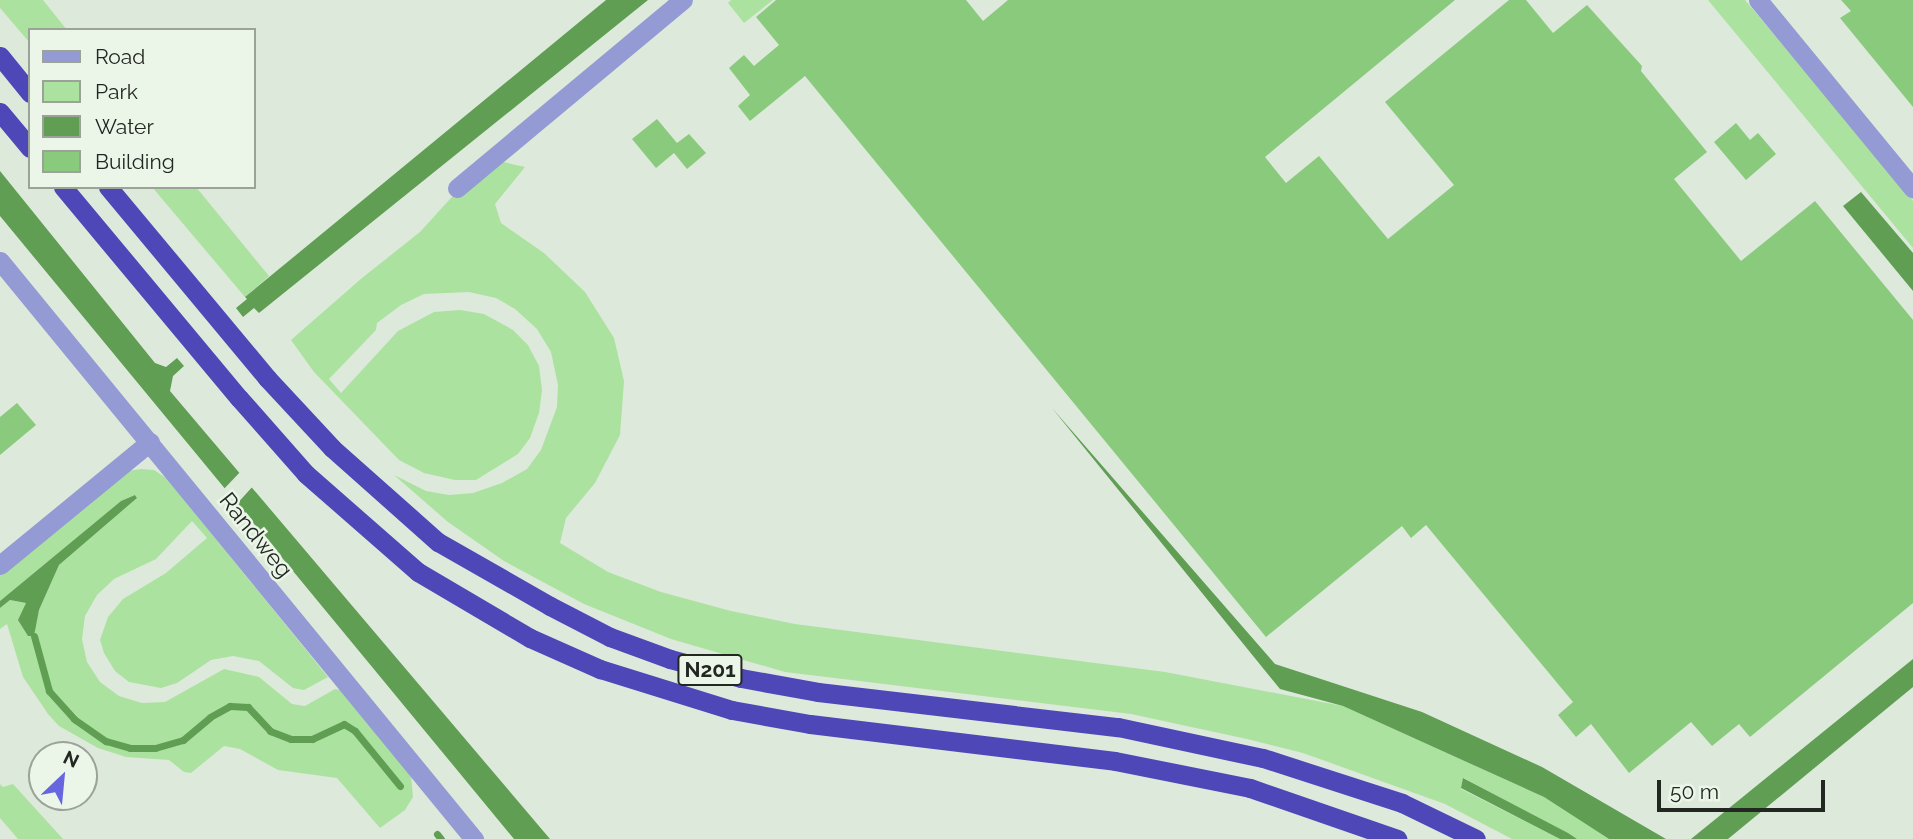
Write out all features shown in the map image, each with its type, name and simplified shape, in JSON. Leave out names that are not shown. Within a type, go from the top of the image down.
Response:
[{"type":"highway","points":[[0,57],[28,91]]},
{"type":"highway","points":[[0,112],[28,146]]},
{"type":"highway","name":"N201","points":[[65,189],[306,474],[418,572],[530,638],[600,669],[732,710],[810,724],[1115,761],[1250,788],[1397,839]]},
{"type":"highway","name":"N201","points":[[110,189],[267,378],[331,449],[438,542],[610,637],[670,659],[792,688],[1118,727],[1263,758],[1402,803],[1476,839]]},
{"type":"street","points":[[457,187],[683,0]]},
{"type":"street","points":[[1758,0],[1913,189]]},
{"type":"street","name":"Randweg","points":[[0,261],[474,839]]},
{"type":"street","points":[[0,565],[149,442]]},
{"type":"green space","points":[[0,0],[43,0],[65,28],[28,28],[28,41],[0,8]]},
{"type":"green space","points":[[731,0],[773,0],[744,23],[728,3]]},
{"type":"green space","points":[[1708,0],[1745,0],[1908,194],[1913,201],[1913,248]]},
{"type":"green space","points":[[503,162],[525,167],[495,204],[501,223],[544,253],[585,292],[614,338],[624,381],[620,435],[595,483],[566,518],[560,543],[608,572],[661,592],[731,611],[795,624],[1165,672],[1343,706],[1544,797],[1609,839],[1577,839],[1464,778],[1461,789],[1560,839],[1512,839],[1445,804],[1303,753],[1131,714],[785,672],[671,639],[584,604],[504,561],[448,522],[394,475],[426,491],[449,495],[473,493],[502,483],[527,469],[541,450],[557,407],[558,385],[551,352],[537,329],[515,309],[496,298],[469,292],[424,294],[401,305],[377,323],[376,330],[329,379],[341,393],[398,331],[434,312],[460,310],[484,314],[513,330],[528,345],[539,366],[542,390],[539,413],[530,438],[518,454],[476,480],[455,480],[424,473],[399,460],[314,372],[291,340],[420,232],[460,188]]},
{"type":"green space","points":[[154,189],[198,189],[269,276],[245,297]]},
{"type":"green space","points":[[154,470],[166,478],[328,677],[304,690],[293,688],[259,661],[233,656],[211,660],[177,683],[161,688],[129,682],[115,671],[100,640],[108,617],[123,599],[166,573],[207,538],[192,521],[156,559],[114,579],[97,595],[85,616],[82,639],[87,662],[100,682],[119,696],[142,703],[165,702],[224,669],[259,677],[292,704],[305,706],[335,689],[340,690],[411,775],[413,797],[405,810],[380,828],[337,778],[278,770],[240,749],[224,746],[191,773],[184,772],[169,760],[126,757],[98,748],[98,741],[86,741],[59,726],[48,714],[23,677],[7,624],[0,629],[0,608],[10,600],[26,603],[33,636],[39,610],[59,565],[137,498],[135,495],[121,501],[0,601],[0,575],[128,471]]},
{"type":"green space","points":[[0,784],[3,787],[13,784],[28,800],[28,811],[38,811],[63,839],[18,839],[0,818]]},
{"type":"water","points":[[606,0],[648,0],[259,313],[254,308],[243,317],[236,308],[247,299],[245,297]]},
{"type":"water","points":[[0,171],[155,363],[166,367],[177,358],[184,366],[173,376],[170,391],[550,839],[514,839],[0,216]]},
{"type":"water","points":[[1861,192],[1913,253],[1913,291],[1843,206]]},
{"type":"water","points":[[1052,408],[1275,664],[1422,712],[1542,767],[1666,839],[1609,839],[1544,797],[1343,706],[1280,689]]},
{"type":"water","points":[[135,495],[137,498],[59,565],[39,610],[34,636],[28,636],[18,620],[26,603],[10,600],[0,608],[0,601],[121,501]]},
{"type":"water","points":[[1913,659],[1913,687],[1728,839],[1691,839]]},
{"type":"water","points":[[1463,778],[1577,839],[1560,839],[1461,788]]},
{"type":"pier","points":[[242,470],[254,485],[235,506],[222,491]]},
{"type":"building","points":[[776,0],[966,0],[983,21],[1008,0],[1455,0],[1265,157],[1286,183],[1319,156],[1388,239],[1454,185],[1385,102],[1509,0],[1526,0],[1553,33],[1587,5],[1642,66],[1641,71],[1707,152],[1674,179],[1741,261],[1815,201],[1913,320],[1913,603],[1750,737],[1739,724],[1712,746],[1691,722],[1629,773],[1591,724],[1576,737],[1558,715],[1573,702],[1426,525],[1411,538],[1402,526],[1266,637],[805,76],[750,121],[738,106],[750,95],[729,68],[744,55],[754,66],[779,45],[756,17]]},
{"type":"building","points":[[1841,0],[1913,0],[1913,107],[1840,18],[1851,11]]},
{"type":"building","points":[[657,119],[677,143],[689,134],[706,153],[687,169],[674,153],[656,168],[632,139]]},
{"type":"building","points":[[1736,123],[1750,140],[1758,133],[1776,154],[1746,180],[1714,142]]},
{"type":"building","points":[[17,403],[36,425],[0,455],[0,417]]},
{"type":"waterway","points":[[34,636],[49,691],[74,719],[106,741],[130,748],[155,748],[183,740],[210,717],[230,706],[248,707],[270,731],[291,739],[312,739],[344,724],[355,731],[400,786]]},
{"type":"waterway","points":[[437,834],[441,839]]}]
